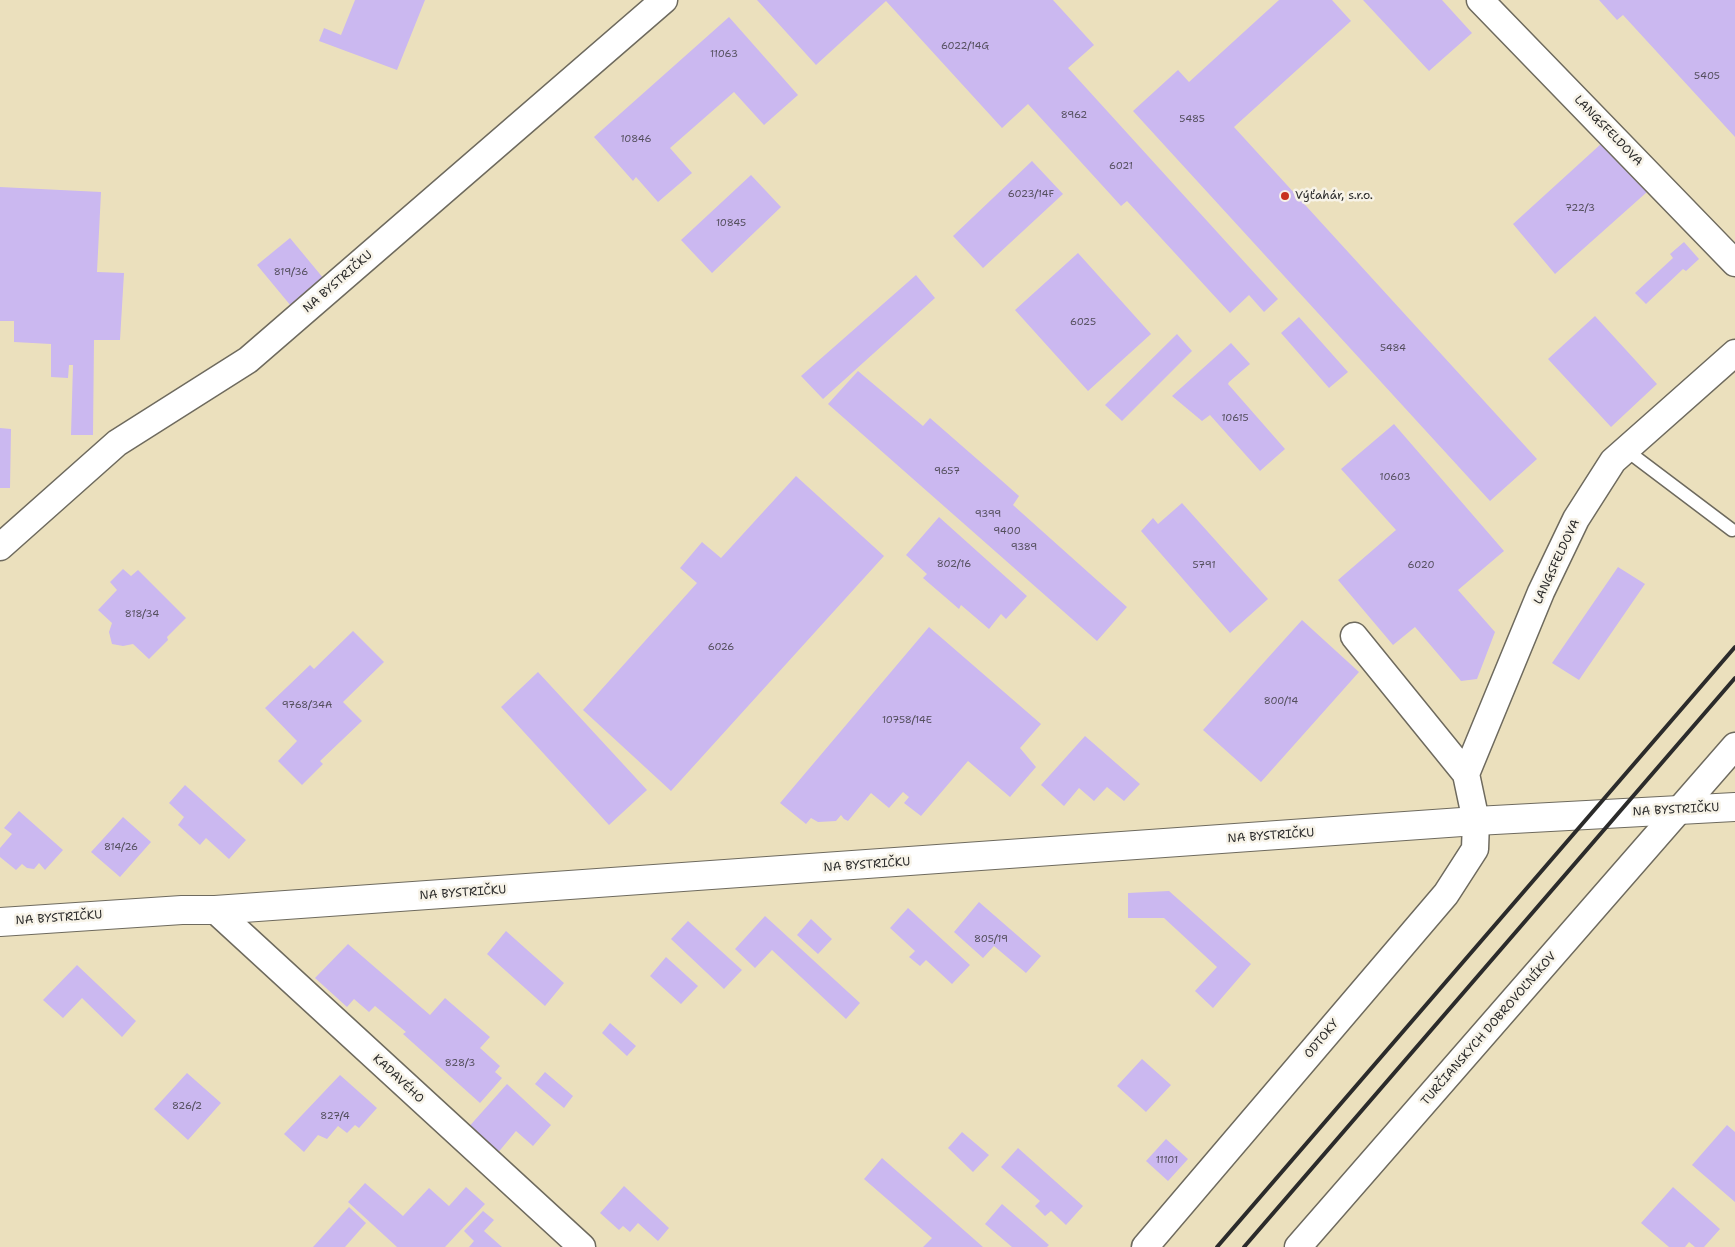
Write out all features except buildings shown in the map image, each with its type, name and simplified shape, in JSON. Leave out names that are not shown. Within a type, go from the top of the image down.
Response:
[{"type":"street","name":"NA BYSTRIČKU","points":[[0,547],[117,443],[248,360],[664,0]]},
{"type":"street","name":"LANGSFELDOVA","points":[[1480,0],[1735,263]]},
{"type":"street","name":"LANGSFELDOVA","points":[[1466,774],[1541,592],[1576,519],[1613,461],[1735,353]]},
{"type":"street","points":[[1354,636],[1466,774],[1476,821]]},
{"type":"street","name":"TURČIANSKYCH DOBROVOĽNÍKOV","points":[[1298,1247],[1735,746]]},
{"type":"street","name":"NA BYSTRIČKU","points":[[0,922],[182,910],[214,910],[1476,821],[1735,807]]},
{"type":"street","name":"ODTOKY","points":[[1145,1247],[1446,894],[1475,849],[1476,821]]},
{"type":"street","name":"KADAVÉHO","points":[[214,910],[582,1247]]},
{"type":"lane","points":[[1626,450],[1732,530]]},
{"type":"railway","points":[[1217,1247],[1735,647]]},
{"type":"railway","points":[[1244,1247],[1735,678]]},
{"type":"place","name":"Výťahár, s.r.o.","points":[[1285,196]]}]
